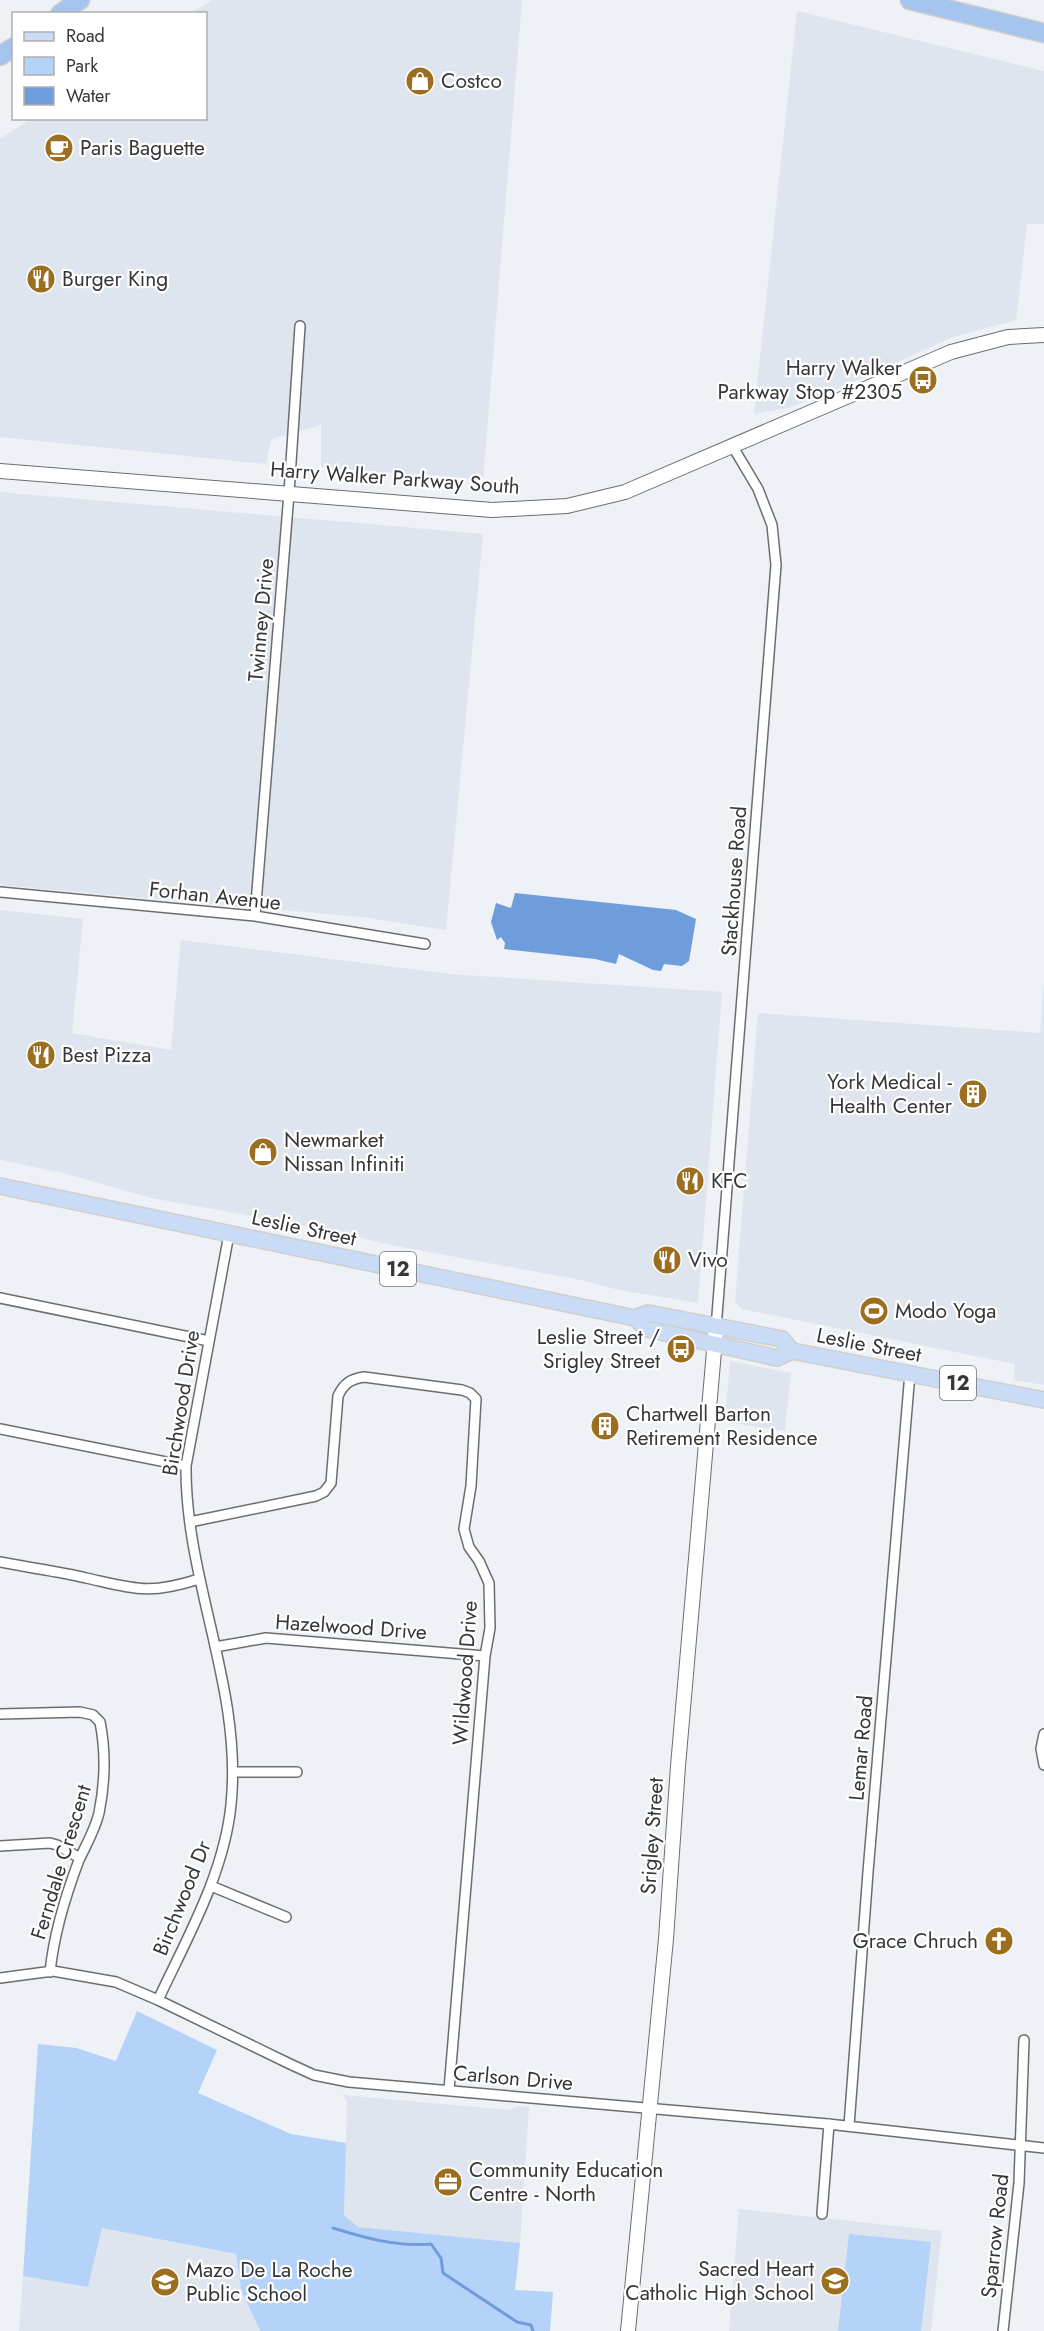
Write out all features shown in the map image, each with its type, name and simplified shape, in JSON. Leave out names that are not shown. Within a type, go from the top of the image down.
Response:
[{"type":"highway","points":[[63,12],[80,0]]},
{"type":"highway","points":[[910,0],[1044,33]]},
{"type":"main road","name":"Leslie Street","points":[[0,1186],[635,1318],[647,1329],[777,1358],[792,1351],[1044,1400]]},
{"type":"main road","name":"Leslie Street","points":[[635,1318],[648,1313],[782,1339],[792,1351]]},
{"type":"street","name":"Twinney Drive","points":[[255,916],[290,493],[300,326]]},
{"type":"street","name":"Harry Walker Parkway South","points":[[0,471],[492,510],[567,506],[625,492],[951,352],[1008,337],[1044,335]]},
{"type":"street","name":"Stackhouse Road","points":[[716,1328],[776,565],[772,525],[758,489],[733,447]]},
{"type":"street","name":"Forhan Avenue","points":[[0,892],[255,916],[425,944]]},
{"type":"street","name":"Birchwood Drive","points":[[199,1579],[186,1493],[186,1466],[229,1234]]},
{"type":"street","points":[[0,1298],[209,1341]]},
{"type":"street","name":"Srigley Street","points":[[628,2331],[666,1939],[716,1328]]},
{"type":"street","name":"Lemar Road","points":[[849,2126],[867,1872],[910,1373]]},
{"type":"street","name":"Wildwood Drive","points":[[190,1522],[316,1496],[324,1492],[331,1483],[338,1396],[350,1380],[364,1377],[416,1383],[470,1393],[476,1399],[471,1486],[464,1529],[469,1547],[479,1561],[489,1583],[490,1628],[485,1656],[449,2090]]},
{"type":"street","points":[[0,1429],[186,1466]]},
{"type":"street","points":[[0,1562],[137,1590],[173,1587],[199,1579],[227,1711],[233,1772],[297,1772]]},
{"type":"street","name":"Hazelwood Drive","points":[[215,1647],[266,1638],[485,1656]]},
{"type":"street","name":"Ferndale Crescent","points":[[0,1713],[80,1712],[93,1715],[100,1722],[104,1783],[98,1816],[61,1911],[52,1946],[50,1972]]},
{"type":"street","points":[[1044,1734],[1041,1749],[1044,1765]]},
{"type":"street","name":"Birchwood Dr","points":[[158,2000],[211,1886],[225,1842],[233,1772]]},
{"type":"street","points":[[0,1846],[50,1843],[80,1858]]},
{"type":"street","points":[[211,1886],[286,1917]]},
{"type":"street","name":"Carlson Drive","points":[[0,1978],[50,1972],[116,1982],[314,2075],[349,2082],[829,2124],[1044,2148]]},
{"type":"street","name":"Sparrow Road","points":[[1003,2331],[1015,2235],[1021,2145],[1024,2040]]},
{"type":"street","points":[[822,2214],[829,2124]]},
{"type":"shaded area","points":[[212,0],[522,0],[483,480],[321,467],[321,425],[271,439],[266,464],[0,437],[0,139],[29,120],[207,120],[207,12],[193,12]]},
{"type":"shaded area","points":[[797,11],[1044,71],[1044,224],[1027,224],[1016,320],[953,337],[840,388],[788,408],[754,414]]},
{"type":"shaded area","points":[[0,492],[483,534],[446,930],[362,917],[0,885]]},
{"type":"shaded area","points":[[0,910],[83,919],[72,1033],[171,1050],[181,940],[449,974],[722,992],[698,1303],[619,1290],[581,1280],[386,1244],[335,1231],[151,1198],[59,1172],[0,1160]]},
{"type":"shaded area","points":[[1044,982],[1044,1385],[1014,1380],[1015,1364],[742,1309],[735,1302],[758,1013],[1040,1033]]},
{"type":"shaded area","points":[[730,1361],[791,1373],[785,1431],[725,1422]]},
{"type":"shaded area","points":[[342,2095],[509,2110],[518,2106],[529,2107],[520,2243],[358,2227],[344,2215],[347,2101]]},
{"type":"shaded area","name":"Sacred Heart Catholic High School","points":[[739,2209],[942,2231],[931,2331],[729,2331]]},
{"type":"shaded area","name":"Mazo De La Roche Public School","points":[[102,2228],[236,2254],[241,2290],[260,2331],[19,2331],[23,2276],[88,2287]]},
{"type":"green space","points":[[137,2011],[217,2050],[198,2093],[291,2134],[346,2143],[344,2215],[358,2227],[520,2243],[515,2290],[553,2292],[550,2331],[260,2331],[241,2290],[236,2254],[102,2228],[88,2287],[23,2276],[38,2044],[76,2048],[116,2061]]},
{"type":"green space","points":[[849,2234],[931,2242],[921,2331],[838,2331]]},
{"type":"water","points":[[515,893],[676,910],[696,919],[689,961],[682,966],[664,964],[661,971],[653,970],[619,954],[616,964],[595,959],[504,949],[505,943],[501,937],[497,940],[491,922],[496,903],[511,908]]},
{"type":"waterway","points":[[333,2228],[393,2243],[431,2244],[441,2258],[443,2273],[517,2322],[531,2325],[533,2331]]},
{"type":"place","name":"Costco","points":[[420,81]]},
{"type":"place","name":"Paris Baguette","points":[[59,148]]},
{"type":"place","name":"Burger King","points":[[41,279]]},
{"type":"place","name":"Harry Walker Parkway Stop #2305","points":[[923,380]]},
{"type":"place","name":"Best Pizza","points":[[41,1055]]},
{"type":"place","name":"York Medical - Health Center","points":[[973,1094]]},
{"type":"place","name":"Newmarket Nissan Infiniti","points":[[263,1152]]},
{"type":"place","name":"KFC","points":[[690,1181]]},
{"type":"place","name":"Vivo","points":[[667,1260]]},
{"type":"place","name":"Modo Yoga","points":[[874,1311]]},
{"type":"place","name":"Leslie Street / Srigley Street","points":[[681,1349]]},
{"type":"place","name":"Chartwell Barton Retirement Residence","points":[[605,1426]]},
{"type":"place","name":"Grace Chruch","points":[[999,1941]]},
{"type":"place","name":"Community Education Centre - North","points":[[448,2182]]},
{"type":"place","name":"Sacred Heart Catholic High School","points":[[835,2281]]},
{"type":"place","name":"Mazo De La Roche Public School","points":[[165,2282]]}]
